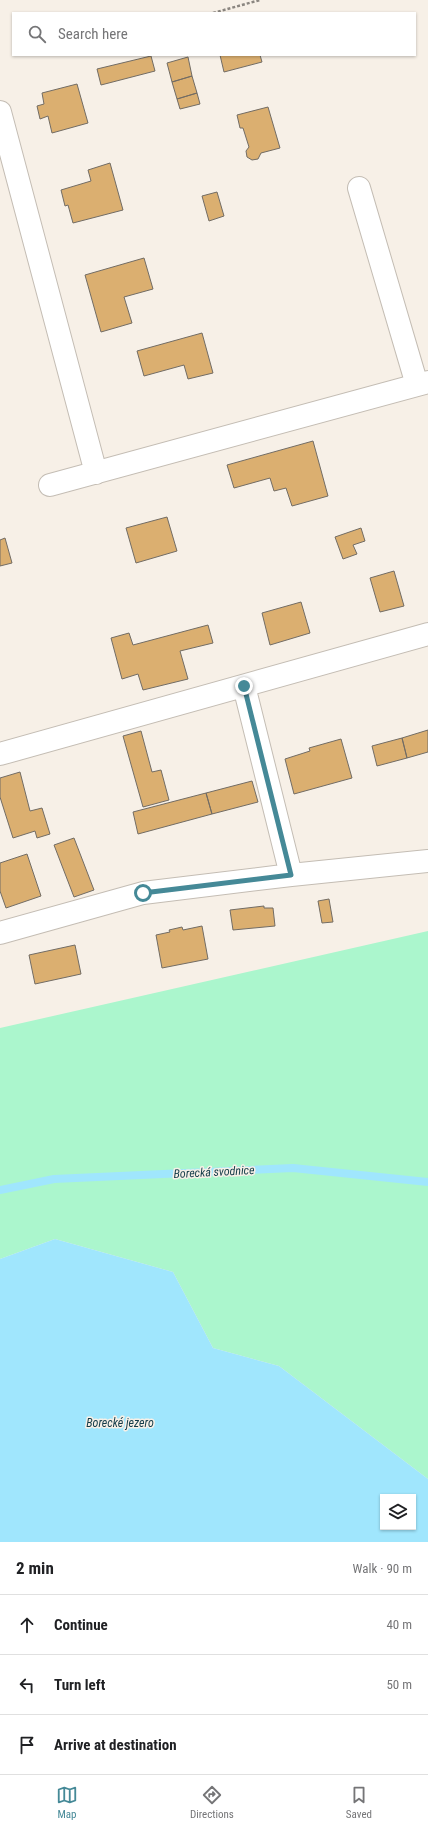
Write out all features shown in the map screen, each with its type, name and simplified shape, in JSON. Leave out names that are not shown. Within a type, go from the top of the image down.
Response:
[{"type":"street","points":[[0,112],[96,473]]},
{"type":"street","points":[[50,485],[422,384],[359,188]]},
{"type":"street","points":[[0,754],[428,634]]},
{"type":"street","points":[[244,686],[291,875]]},
{"type":"street","points":[[0,933],[143,893],[291,875],[428,861]]},
{"type":"path","points":[[217,12],[260,0]]},
{"type":"green space","points":[[428,931],[428,1479],[279,1366],[213,1348],[173,1272],[55,1239],[0,1259],[0,1028]]},
{"type":"water","name":"Borecké jezero","points":[[55,1239],[173,1272],[213,1348],[279,1366],[428,1479],[428,1542],[0,1542],[0,1259]]},
{"type":"building","points":[[151,56],[155,71],[101,85],[97,69]]},
{"type":"building","points":[[220,56],[260,56],[262,62],[224,72]]},
{"type":"building","points":[[188,57],[192,76],[172,82],[167,63]]},
{"type":"building","points":[[192,76],[197,93],[177,99],[172,82]]},
{"type":"building","points":[[77,84],[88,123],[52,133],[48,116],[40,119],[37,106],[44,104],[42,93]]},
{"type":"building","points":[[197,93],[200,104],[180,109],[177,99]]},
{"type":"building","points":[[268,107],[280,148],[261,153],[258,159],[252,160],[247,157],[246,151],[249,147],[243,128],[240,128],[237,115]]},
{"type":"building","points":[[110,163],[123,210],[73,223],[68,205],[65,206],[61,190],[91,181],[88,170]]},
{"type":"building","points":[[217,192],[224,216],[209,221],[202,196]]},
{"type":"building","points":[[144,258],[153,289],[124,297],[132,323],[101,332],[85,275]]},
{"type":"building","points":[[202,333],[213,373],[188,379],[184,365],[144,376],[137,351]]},
{"type":"building","points":[[313,441],[328,496],[292,506],[286,488],[274,491],[270,478],[234,488],[227,465]]},
{"type":"building","points":[[167,517],[177,551],[136,563],[126,528]]},
{"type":"building","points":[[361,528],[365,541],[353,545],[357,554],[343,559],[335,537]]},
{"type":"building","points":[[5,538],[12,563],[0,566],[0,540]]},
{"type":"building","points":[[394,571],[404,606],[380,612],[370,578]]},
{"type":"building","points":[[301,602],[310,633],[270,645],[262,613]]},
{"type":"building","points":[[208,625],[213,643],[180,651],[188,679],[143,690],[138,674],[122,679],[111,638],[129,633],[133,645]]},
{"type":"building","points":[[428,730],[428,752],[407,758],[402,738]]},
{"type":"building","points":[[141,731],[152,772],[161,770],[169,800],[143,807],[123,736]]},
{"type":"building","points":[[402,738],[407,758],[377,766],[372,746]]},
{"type":"building","points":[[341,739],[352,778],[294,794],[285,759],[310,751],[309,748]]},
{"type":"building","points":[[20,772],[30,811],[42,808],[50,834],[37,838],[35,831],[13,838],[0,797],[0,778]]},
{"type":"building","points":[[252,781],[258,802],[212,814],[206,793]]},
{"type":"building","points":[[206,793],[212,814],[138,834],[133,812]]},
{"type":"building","points":[[74,838],[94,890],[74,897],[54,845]]},
{"type":"building","points":[[27,854],[41,896],[6,908],[0,891],[0,863]]},
{"type":"building","points":[[329,899],[333,922],[322,923],[318,901]]},
{"type":"building","points":[[264,906],[264,908],[273,908],[275,926],[233,930],[230,910]]},
{"type":"building","points":[[202,926],[208,959],[162,968],[156,935],[170,932],[169,930],[182,927],[183,930]]},
{"type":"building","points":[[75,945],[81,974],[35,984],[29,955]]},
{"type":"waterway","name":"Borecká svodnice","points":[[0,1190],[54,1179],[293,1168],[428,1182]]},
{"type":"route","points":[[143,893],[291,875],[244,686]]}]
